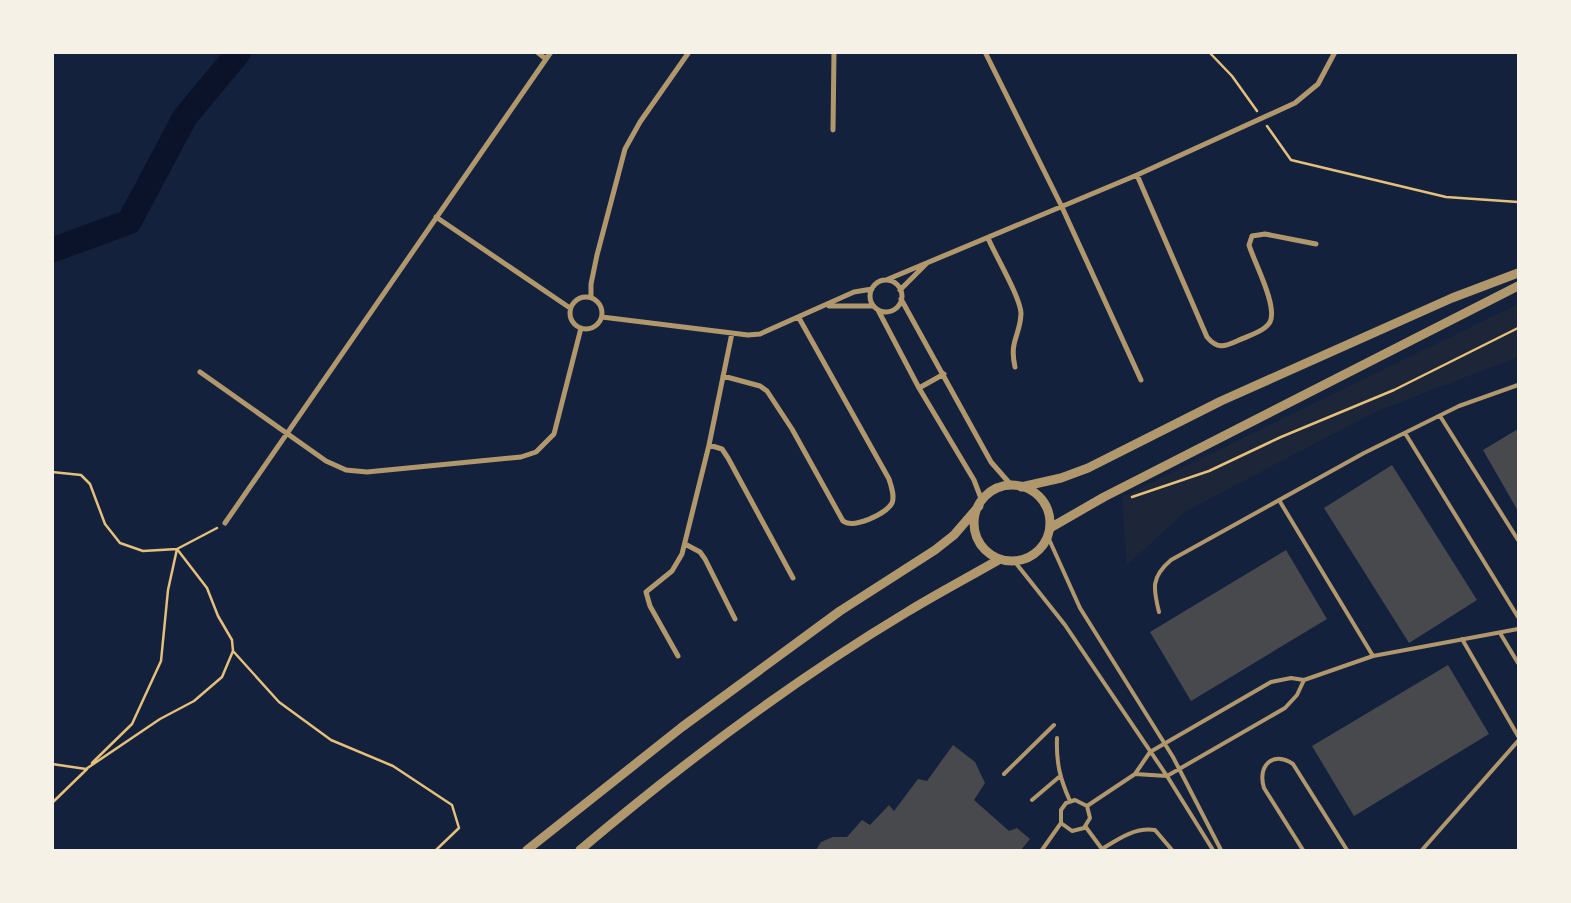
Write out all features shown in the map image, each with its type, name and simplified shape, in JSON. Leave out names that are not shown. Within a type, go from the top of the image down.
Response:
[{"type":"street","points":[[536,52],[546,59]]},
{"type":"street","points":[[225,523],[551,52]]},
{"type":"street","points":[[591,297],[578,298],[570,308],[571,320],[581,328],[594,327],[602,317],[601,307],[591,297],[591,284],[625,149],[640,122],[689,52]]},
{"type":"street","points":[[833,130],[834,52]]},
{"type":"street","points":[[985,52],[1061,205],[1141,380]]},
{"type":"street","points":[[1335,52],[1318,84],[1295,103],[1137,175],[878,282],[872,289],[870,298],[919,388],[974,480],[980,503],[975,518],[978,537],[988,553],[1000,559],[1015,562],[1029,558],[1040,549],[1049,533],[1104,497],[1518,286]]},
{"type":"street","points":[[1137,175],[1207,337],[1213,344],[1221,347],[1228,345],[1263,328],[1270,322],[1272,313],[1271,303],[1249,245],[1252,236],[1265,234],[1316,244]]},
{"type":"street","points":[[436,217],[570,308]]},
{"type":"street","points":[[988,238],[1018,299],[1021,314],[1012,351],[1015,368]]},
{"type":"street","points":[[900,290],[929,261]]},
{"type":"street","points":[[527,850],[682,727],[840,611],[935,550],[954,535],[990,493],[1000,487],[1061,478],[1088,468],[1230,397],[1444,302],[1518,273]]},
{"type":"street","points":[[886,280],[895,283],[900,290],[901,299],[991,462],[1016,486],[1034,492],[1043,502],[1049,514],[1049,533]]},
{"type":"street","points":[[602,317],[760,334],[854,292],[872,289]]},
{"type":"street","points":[[826,306],[876,308],[890,311],[897,306],[901,299]]},
{"type":"street","points":[[723,376],[760,386],[767,391],[792,429],[843,521],[848,524],[857,524],[887,508],[892,503],[893,496],[889,480],[799,318]]},
{"type":"street","points":[[200,372],[337,467],[367,472],[527,455],[541,448],[554,434],[581,328]]},
{"type":"street","points":[[678,656],[650,606],[646,592],[672,572],[685,544],[709,445],[732,332]]},
{"type":"street","points":[[919,388],[944,374]]},
{"type":"street","points":[[709,445],[718,446],[725,454],[793,578]]},
{"type":"street","points":[[685,544],[700,552],[705,559],[735,619]]},
{"type":"street","points":[[580,850],[699,755],[817,670],[908,611],[1000,559]]},
{"type":"lane","points":[[1159,612],[1154,583],[1160,570],[1177,556],[1405,433],[1459,406],[1518,385]]},
{"type":"lane","points":[[1440,416],[1518,540]]},
{"type":"lane","points":[[1405,433],[1518,614]]},
{"type":"lane","points":[[1279,500],[1373,656]]},
{"type":"lane","points":[[1049,533],[1080,608],[1179,769],[1221,850]]},
{"type":"lane","points":[[1015,562],[1065,625],[1167,776],[1213,850]]},
{"type":"lane","points":[[1087,806],[1134,774],[1150,752],[1260,687],[1281,679],[1304,680],[1373,656],[1518,630]]},
{"type":"lane","points":[[1500,634],[1518,663]]},
{"type":"lane","points":[[1462,639],[1518,736]]},
{"type":"lane","points":[[1134,774],[1167,776],[1285,708],[1297,695],[1304,680]]},
{"type":"lane","points":[[1004,774],[1054,725]]},
{"type":"lane","points":[[1057,738],[1056,760],[1059,777],[1070,801]]},
{"type":"lane","points":[[1422,850],[1518,741]]},
{"type":"lane","points":[[1303,850],[1264,788],[1262,771],[1269,762],[1276,758],[1286,759],[1294,764],[1347,850]]},
{"type":"lane","points":[[1032,800],[1059,777]]},
{"type":"lane","points":[[1042,850],[1062,823],[1061,810],[1070,801],[1080,801],[1087,806],[1090,818],[1085,826],[1079,830],[1072,831],[1062,823]]},
{"type":"lane","points":[[1085,826],[1102,849],[1118,839],[1146,829],[1155,830],[1172,850]]},
{"type":"path","points":[[1209,52],[1232,76],[1290,160],[1446,197],[1518,202]]},
{"type":"path","points":[[1126,498],[1209,472],[1281,437],[1394,390],[1518,328]]},
{"type":"path","points":[[52,472],[81,475],[90,484],[105,524],[120,543],[143,551],[178,549],[225,523]]},
{"type":"path","points":[[52,764],[86,769],[160,719],[194,701],[222,677],[233,651],[232,640],[218,616],[207,588],[178,549]]},
{"type":"path","points":[[52,803],[132,724],[161,661],[168,590],[178,549]]},
{"type":"path","points":[[233,651],[279,702],[331,740],[393,766],[452,805],[459,828],[436,850]]},
{"type":"shaded area","points":[[1518,304],[1518,357],[1377,411],[1186,511],[1127,565],[1122,497]]},
{"type":"building","points":[[1518,429],[1518,511],[1483,450]]},
{"type":"building","points":[[1392,465],[1477,600],[1409,643],[1324,508]]},
{"type":"building","points":[[1286,550],[1327,619],[1191,701],[1150,632]]},
{"type":"building","points":[[1448,665],[1489,734],[1354,816],[1312,746]]},
{"type":"building","points":[[953,745],[975,762],[985,783],[974,800],[1009,831],[1017,828],[1030,839],[1021,850],[816,850],[821,842],[833,837],[847,837],[862,820],[870,825],[889,805],[894,811],[918,779],[927,781]]},
{"type":"waterway","points":[[52,250],[129,222],[185,117],[239,52]]}]
